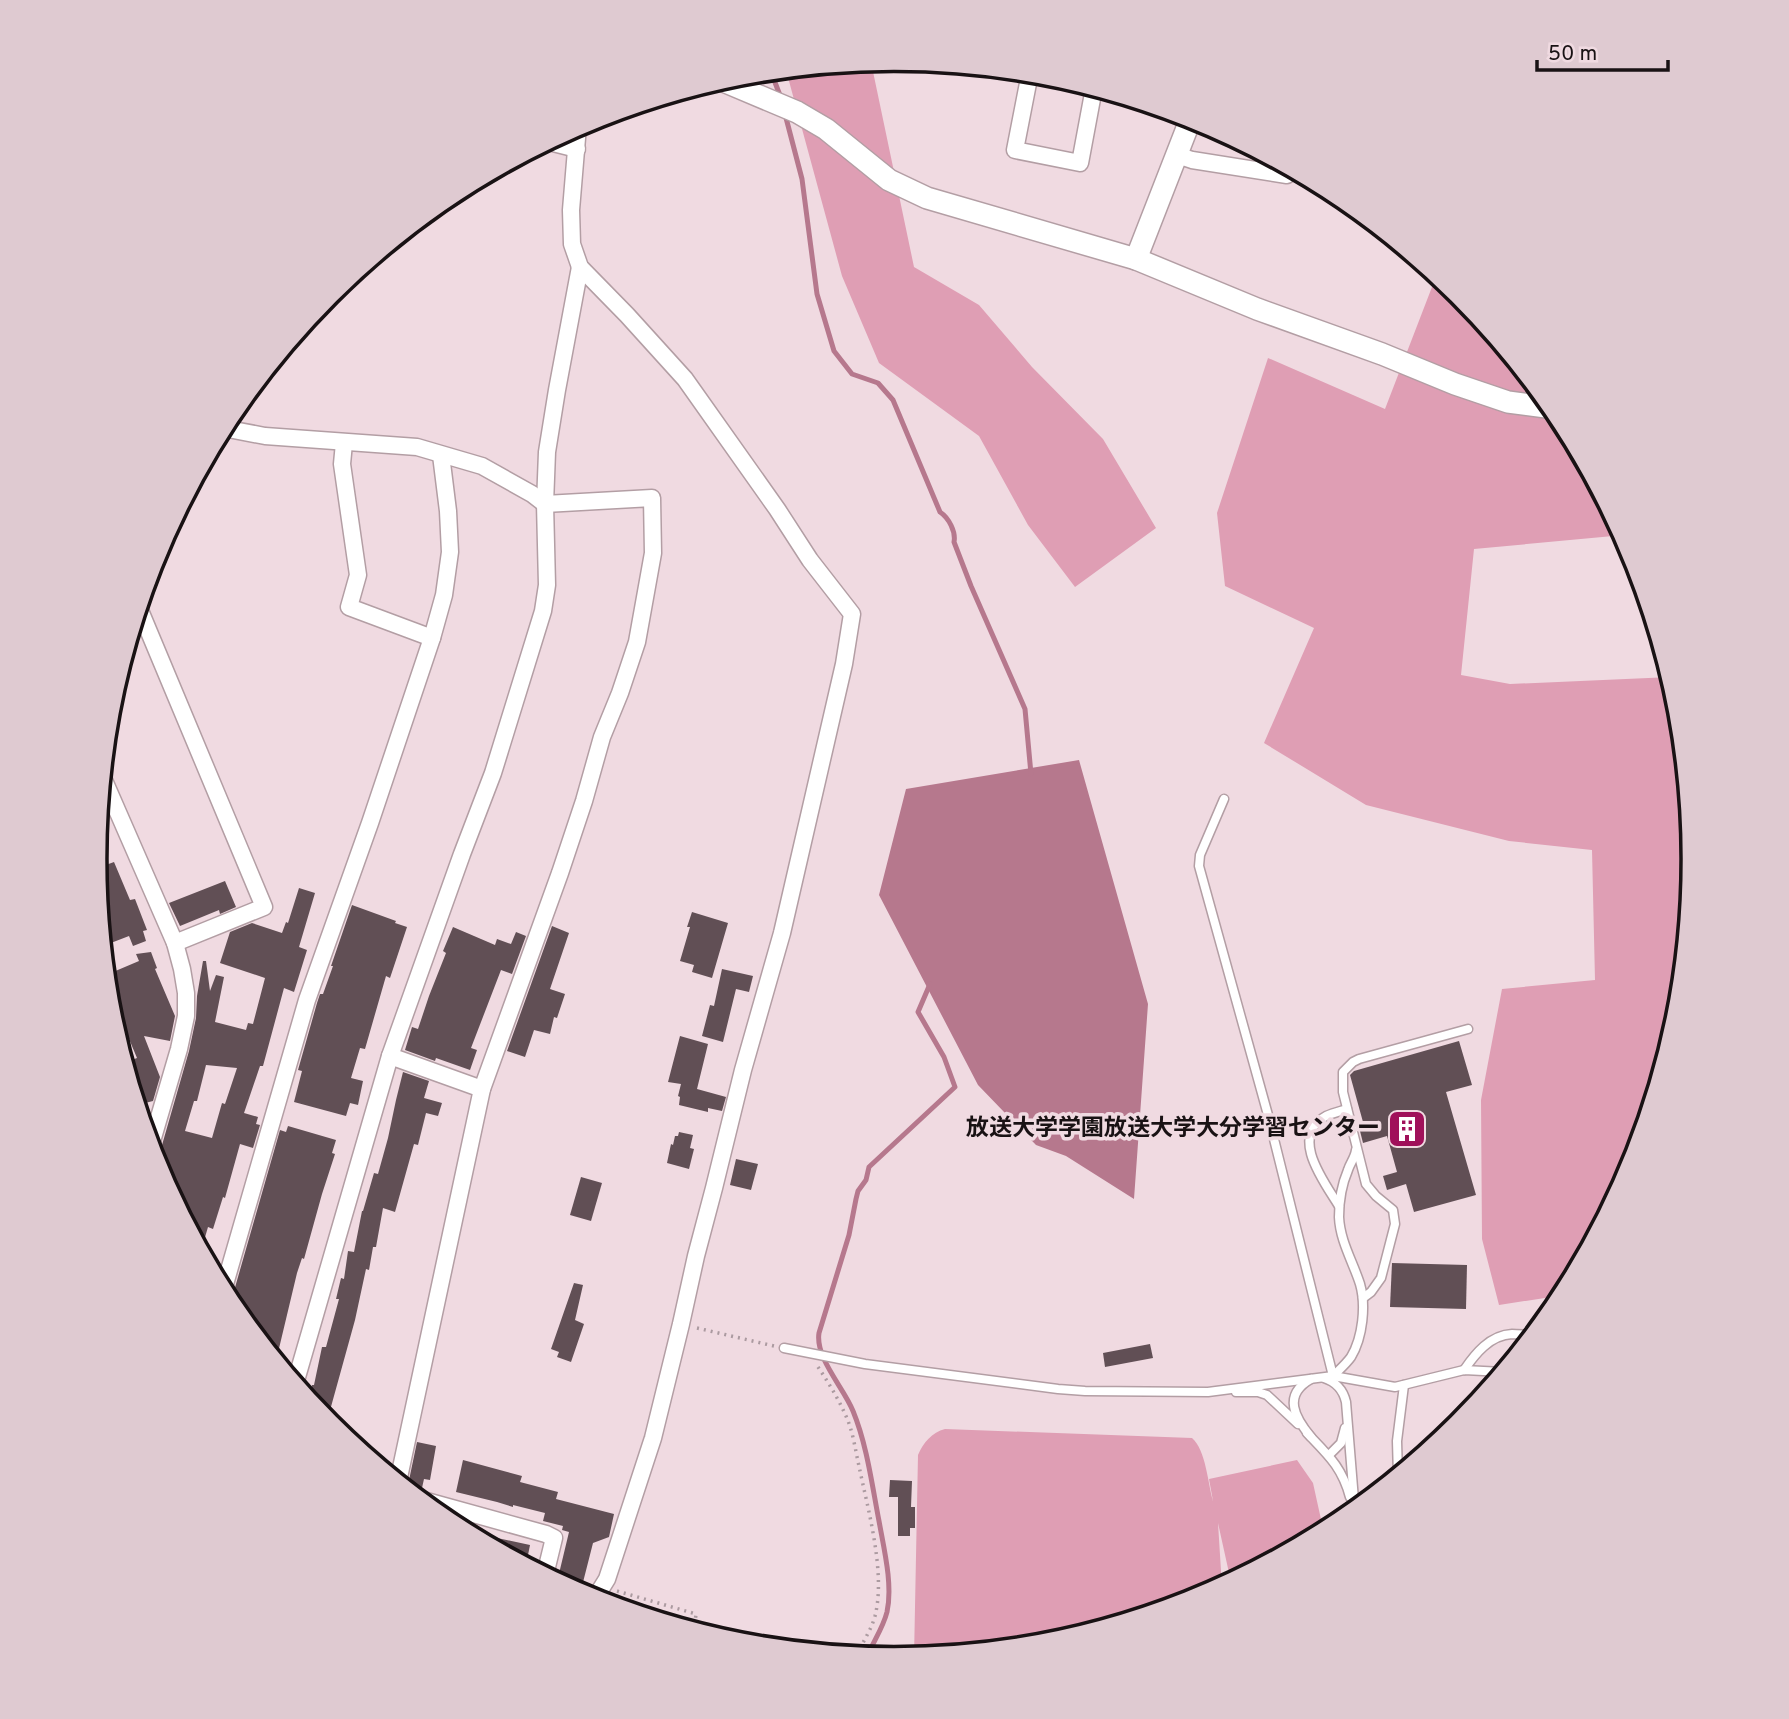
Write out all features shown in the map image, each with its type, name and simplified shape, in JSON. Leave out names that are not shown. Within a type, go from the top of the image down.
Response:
[{"type":"street","points":[[1028,83],[1015,150],[1080,163],[1092,98]]},
{"type":"street","points":[[739,88],[797,112],[826,130],[889,180],[927,198],[1136,259],[1257,309],[1382,354],[1455,384],[1508,402],[1537,406]]},
{"type":"street","points":[[1136,259],[1187,129]]},
{"type":"street","points":[[577,139],[571,210],[572,244],[580,267],[685,379],[810,560],[852,614],[844,664],[788,909],[743,1070],[653,1438],[607,1579],[601,1590]]},
{"type":"street","points":[[563,145],[577,149]]},
{"type":"street","points":[[1177,155],[1192,160],[1283,174]]},
{"type":"street","points":[[298,1374],[390,1056],[493,773],[543,611],[547,585],[547,453],[580,267]]},
{"type":"street","points":[[235,430],[265,436],[417,447],[482,467],[532,494],[545,505],[652,498],[653,553],[637,642],[602,737],[560,873],[482,1089],[400,1472]]},
{"type":"street","points":[[344,443],[342,464],[358,575],[349,607],[432,638]]},
{"type":"street","points":[[227,1277],[307,1000],[370,823],[444,595],[450,552],[441,455]]},
{"type":"street","points":[[144,621],[264,907],[175,943]]},
{"type":"street","points":[[109,793],[175,943],[186,993],[186,1016],[178,1049],[152,1120]]},
{"type":"street","points":[[390,1056],[482,1089]]},
{"type":"street","points":[[447,1507],[554,1538],[547,1566]]},
{"type":"lane","points":[[1224,799],[1200,855],[1199,866],[1268,1115],[1333,1376]]},
{"type":"lane","points":[[1363,1298],[1381,1278],[1395,1224],[1395,1214],[1366,1184],[1343,1091],[1343,1072],[1359,1059],[1468,1029]]},
{"type":"lane","points":[[1340,1207],[1315,1167],[1310,1150],[1310,1134],[1326,1116],[1347,1109]]},
{"type":"lane","points":[[1333,1376],[1353,1354],[1363,1320],[1360,1283],[1345,1248],[1339,1219],[1347,1170],[1356,1149]]},
{"type":"lane","points":[[1464,1370],[1480,1350],[1498,1338],[1522,1334]]},
{"type":"lane","points":[[784,1348],[865,1364],[1058,1389],[1258,1392],[1267,1395],[1333,1459],[1345,1480],[1351,1501]]},
{"type":"lane","points":[[1208,1392],[1333,1376],[1395,1387],[1464,1370],[1493,1371]]},
{"type":"lane","points":[[1311,1437],[1293,1409],[1297,1392],[1307,1381],[1315,1378],[1330,1380],[1341,1390],[1346,1402],[1353,1499]]},
{"type":"lane","points":[[1398,1465],[1397,1441],[1404,1385]]},
{"type":"lane","points":[[1329,1455],[1341,1443],[1347,1418]]},
{"type":"path","points":[[681,1324],[784,1348]]},
{"type":"path","points":[[817,1365],[849,1423],[876,1552],[875,1617],[862,1646]]},
{"type":"path","points":[[628,1600],[696,1614],[695,1621]]},
{"type":"shaded area","points":[[873,72],[914,267],[979,305],[1032,367],[1103,439],[1156,528],[1075,587],[1028,525],[979,436],[879,363],[842,276],[788,79]]},
{"type":"shaded area","points":[[1433,284],[1487,340],[1549,422],[1577,466],[1612,536],[1474,549],[1461,675],[1510,684],[1660,677],[1667,706],[1681,808],[1682,860],[1676,962],[1667,1013],[1640,1113],[1622,1161],[1577,1253],[1549,1297],[1499,1305],[1482,1239],[1481,1100],[1502,989],[1595,980],[1592,850],[1509,841],[1366,805],[1264,743],[1314,628],[1225,586],[1217,513],[1268,358],[1385,409]]},
{"type":"shaded area","points":[[1079,760],[1148,1004],[1134,1199],[1066,1156],[1036,1145],[978,1085],[879,895],[906,789]]},
{"type":"shaded area","points":[[945,1429],[1192,1438],[1197,1443],[1203,1459],[1213,1501],[1209,1479],[1297,1460],[1313,1483],[1321,1521],[1288,1542],[1229,1572],[1218,1523],[1221,1576],[1148,1605],[1048,1632],[997,1641],[914,1647],[918,1455],[922,1446],[936,1433]]},
{"type":"building","points":[[114,862],[130,900],[135,899],[147,930],[143,931],[146,941],[133,946],[129,936],[111,943],[107,865]]},
{"type":"building","points":[[225,881],[236,907],[220,914],[219,910],[180,926],[169,903]]},
{"type":"building","points":[[299,888],[315,893],[299,947],[307,950],[294,992],[284,988],[263,1066],[260,1066],[244,1113],[258,1117],[256,1124],[260,1125],[253,1148],[240,1144],[225,1198],[223,1197],[213,1229],[208,1227],[205,1239],[162,1147],[189,1051],[203,961],[206,961],[210,991],[216,975],[224,977],[215,1022],[246,1030],[248,1023],[253,1024],[265,978],[220,963],[230,932],[252,923],[282,933],[286,922],[288,923]],"holes":[[[206,1065],[237,1068],[225,1104],[222,1103],[212,1138],[185,1131],[194,1101],[197,1101]]]},
{"type":"building","points":[[352,905],[407,927],[390,978],[386,976],[365,1049],[360,1048],[351,1078],[363,1081],[358,1105],[350,1103],[346,1116],[294,1102],[302,1071],[298,1070],[317,1003],[333,966]]},
{"type":"building","points":[[692,912],[728,923],[712,978],[692,972],[694,965],[680,961]]},
{"type":"building","points":[[552,926],[569,933],[550,989],[565,994],[557,1018],[554,1017],[550,1034],[534,1030],[525,1057],[507,1051]]},
{"type":"building","points":[[453,927],[495,945],[497,939],[511,944],[516,932],[526,936],[512,974],[501,970],[471,1048],[477,1050],[470,1070],[405,1050],[412,1027],[418,1029]]},
{"type":"building","points":[[151,952],[157,968],[155,969],[175,1016],[170,1041],[144,1036],[160,1077],[153,1101],[146,1103],[133,1059],[137,1058],[122,1013],[115,971],[139,961],[136,954]]},
{"type":"building","points":[[722,969],[753,976],[749,992],[736,989],[723,1042],[702,1036],[710,1005],[714,1006]]},
{"type":"building","points":[[680,1036],[708,1044],[697,1089],[726,1097],[722,1111],[708,1108],[708,1112],[679,1105],[681,1084],[668,1082]]},
{"type":"building","name":"放送大学学園放送大学大分学習センター","points":[[1459,1041],[1472,1085],[1446,1092],[1476,1195],[1414,1212],[1406,1184],[1387,1190],[1383,1176],[1397,1172],[1387,1136],[1363,1143],[1358,1123],[1363,1122],[1350,1075],[1354,1071]]},
{"type":"building","points":[[403,1072],[429,1081],[424,1098],[442,1103],[438,1116],[426,1113],[418,1145],[414,1144],[395,1212],[383,1208],[376,1247],[373,1247],[369,1270],[366,1269],[330,1410],[311,1389],[339,1299],[336,1299],[341,1278],[344,1279],[348,1251],[354,1252],[362,1211],[374,1173],[378,1174]]},
{"type":"building","points":[[288,1126],[336,1140],[332,1153],[335,1154],[304,1259],[302,1258],[297,1273],[279,1350],[235,1289],[280,1130],[286,1132]]},
{"type":"building","points":[[679,1132],[693,1135],[690,1148],[694,1149],[689,1169],[667,1163],[671,1144],[673,1145]]},
{"type":"building","points":[[736,1159],[758,1164],[751,1190],[730,1185]]},
{"type":"building","points":[[581,1177],[602,1183],[591,1221],[570,1215]]},
{"type":"building","points":[[1392,1263],[1467,1265],[1466,1309],[1390,1307]]},
{"type":"building","points":[[574,1283],[583,1285],[575,1320],[584,1324],[571,1362],[557,1357],[559,1352],[551,1349]]},
{"type":"building","points":[[1150,1344],[1153,1358],[1105,1367],[1103,1353]]},
{"type":"building","points":[[417,1442],[436,1446],[430,1480],[424,1479],[422,1488],[409,1479]]},
{"type":"building","points":[[463,1460],[522,1476],[520,1482],[558,1492],[556,1499],[614,1514],[609,1537],[593,1543],[583,1583],[559,1572],[569,1532],[562,1530],[563,1526],[543,1521],[545,1513],[456,1492]]},
{"type":"building","points":[[890,1480],[912,1481],[911,1507],[915,1507],[915,1528],[910,1528],[910,1536],[898,1536],[898,1497],[889,1497]]},
{"type":"building","points":[[493,1537],[530,1545],[528,1556]]},
{"type":"waterway","points":[[774,81],[781,98]]},
{"type":"waterway","points":[[785,114],[802,179],[817,294],[834,351],[852,374],[878,383],[893,400],[940,512],[951,526],[954,542],[971,586],[1025,709],[1031,774]]},
{"type":"waterway","points":[[872,1647],[887,1612],[887,1567],[862,1437],[849,1402],[821,1352],[819,1333],[849,1235],[858,1191],[866,1180],[869,1167],[955,1087],[944,1057],[918,1012],[930,984]]},
{"type":"place","name":"放送大学学園放送大学大分学習センター","points":[[1407,1129]]}]
